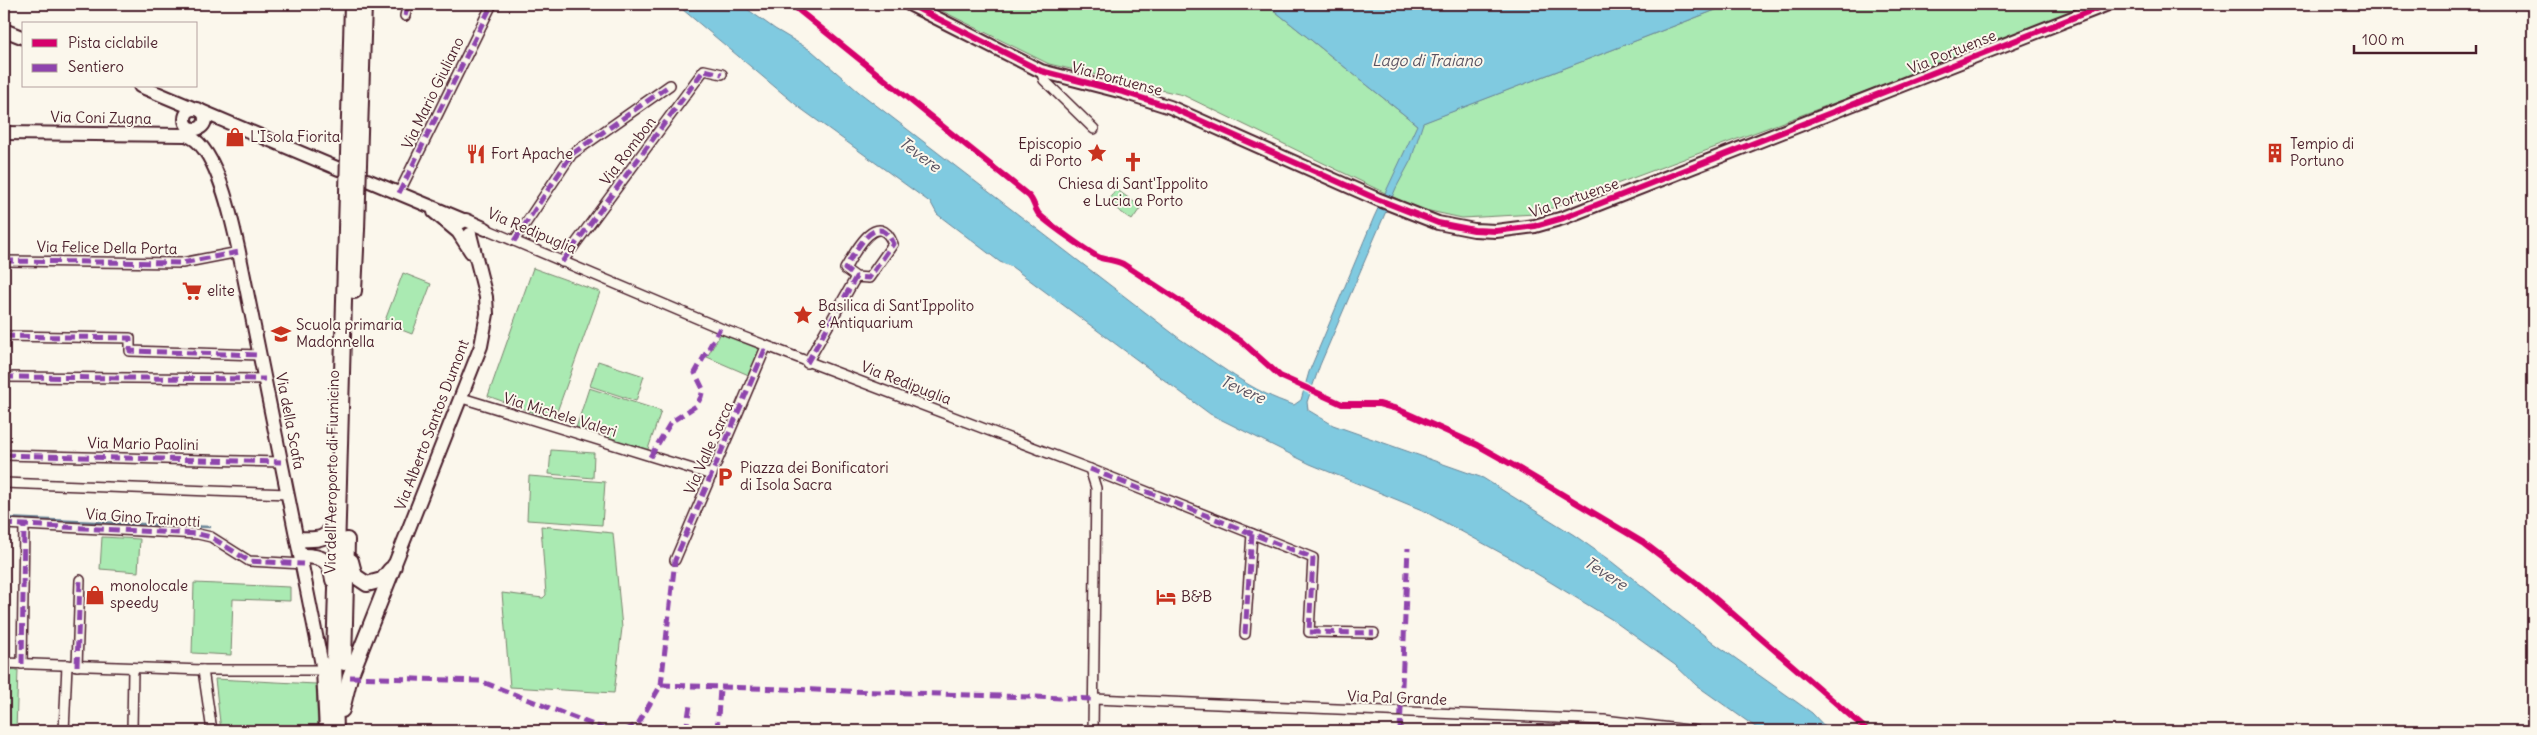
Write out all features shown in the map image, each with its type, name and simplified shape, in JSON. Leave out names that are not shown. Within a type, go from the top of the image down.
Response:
[{"type":"main road","name":"Via dell'Aeroporto di Fiumicino","points":[[341,731],[351,351],[352,4]]},
{"type":"main road","name":"Via dell'Aeroporto di Fiumicino","points":[[336,731],[336,601],[339,497],[351,229],[364,4]]},
{"type":"main road","points":[[298,539],[320,540],[329,534],[339,497]]},
{"type":"main road","points":[[347,538],[353,573],[361,581],[371,584],[382,580],[394,566]]},
{"type":"main road","points":[[302,560],[318,556],[325,558],[331,569],[336,601]]},
{"type":"main road","points":[[342,710],[350,677],[394,566]]},
{"type":"street","points":[[405,16],[408,4]]},
{"type":"street","name":"Via Mario Giuliano","points":[[399,194],[492,4]]},
{"type":"street","name":"Via Portuense","points":[[909,4],[1041,71],[1123,92],[1170,107],[1398,208],[1438,223],[1474,230],[1523,229],[1549,223],[2108,4]]},
{"type":"street","points":[[4,30],[22,37]]},
{"type":"street","name":"Via Rombon","points":[[562,262],[704,70],[722,74]]},
{"type":"street","points":[[1041,71],[1044,80],[1094,129]]},
{"type":"street","points":[[514,241],[572,154],[670,85]]},
{"type":"street","points":[[145,88],[338,169]]},
{"type":"street","points":[[169,98],[180,110],[191,127],[202,126],[212,122],[223,122]]},
{"type":"street","points":[[180,135],[187,112],[198,110]]},
{"type":"street","points":[[197,141],[205,118],[198,110]]},
{"type":"street","name":"Via Coni Zugna","points":[[4,133],[180,135],[188,136],[197,141]]},
{"type":"street","name":"Via della Scafa","points":[[197,141],[207,156],[225,195],[239,252],[323,670],[326,731]]},
{"type":"street","points":[[366,180],[426,204],[465,229],[486,229]]},
{"type":"street","name":"Via Alberto Santos Dumont","points":[[394,566],[481,346],[487,314],[483,280],[465,229]]},
{"type":"street","name":"Via Redipuglia","points":[[486,229],[766,347],[1090,469],[1313,558],[1310,632],[1374,633]]},
{"type":"street","points":[[879,230],[890,236],[894,244],[869,278],[856,277],[846,269],[866,236],[873,231],[879,230]]},
{"type":"street","name":"Via Felice Della Porta","points":[[4,261],[182,263],[239,252]]},
{"type":"street","points":[[807,363],[856,277]]},
{"type":"street","points":[[4,336],[130,338],[130,351],[260,355]]},
{"type":"street","name":"Via Valle Sarca","points":[[675,560],[766,347]]},
{"type":"street","points":[[4,377],[265,379]]},
{"type":"street","name":"Via Michele Valeri","points":[[462,398],[650,457],[712,474]]},
{"type":"street","name":"Via Mario Paolini","points":[[4,455],[281,462]]},
{"type":"street","points":[[1090,469],[1096,488],[1093,731]]},
{"type":"street","points":[[4,483],[288,494]]},
{"type":"street","name":"Via Gino Trainotti","points":[[4,524],[198,534],[211,537],[249,561],[302,560]]},
{"type":"street","points":[[22,664],[24,525]]},
{"type":"street","points":[[1245,634],[1252,534]]},
{"type":"street","points":[[77,666],[80,580]]},
{"type":"street","points":[[4,663],[203,670],[323,670]]},
{"type":"street","points":[[64,731],[67,665]]},
{"type":"street","points":[[132,731],[133,668]]},
{"type":"street","points":[[203,670],[212,731]]},
{"type":"street","name":"Via Pal Grande","points":[[1094,699],[1604,720],[1697,731]]},
{"type":"green space","points":[[928,4],[1266,4],[1417,125],[1731,4],[2100,4],[1536,214],[1462,218],[1416,208],[1183,95],[1049,64]]},
{"type":"green space","points":[[1116,189],[1141,207],[1132,220],[1107,202]]},
{"type":"green space","points":[[533,268],[600,292],[554,420],[488,396]]},
{"type":"green space","points":[[403,273],[431,284],[412,334],[384,323]]},
{"type":"green space","points":[[721,333],[763,350],[751,376],[707,357]]},
{"type":"green space","points":[[598,361],[644,376],[636,401],[590,386]]},
{"type":"green space","points":[[589,388],[661,411],[647,452],[576,428]]},
{"type":"green space","points":[[551,450],[594,453],[593,478],[549,474]]},
{"type":"green space","points":[[529,476],[605,482],[602,525],[527,520]]},
{"type":"green space","points":[[541,526],[613,533],[622,628],[614,693],[510,687],[502,593],[543,598],[546,595]]},
{"type":"green space","points":[[102,537],[140,539],[138,572],[100,569]]},
{"type":"green space","points":[[194,583],[290,587],[290,601],[233,599],[231,655],[192,653]]},
{"type":"green space","points":[[4,669],[18,670],[16,731],[4,731]]},
{"type":"green space","points":[[215,679],[316,684],[318,731],[221,731]]},
{"type":"water","points":[[676,4],[740,4],[775,29],[812,51],[859,92],[1180,339],[1249,385],[1279,400],[1294,405],[1301,400],[1309,372],[1374,217],[1417,125],[1266,4],[1731,4],[1423,123],[1411,160],[1396,188],[1320,365],[1307,402],[1308,410],[1333,425],[1483,478],[1574,535],[1612,562],[1714,643],[1812,713],[1829,731],[1761,731],[1696,685],[1675,665],[1611,619],[1514,560],[1422,510],[1310,464],[1210,414],[1012,267],[1000,262],[937,214],[931,203],[800,108]]},
{"type":"waterway","points":[[4,518],[210,527]]},
{"type":"marked path","points":[[405,16],[408,4]]},
{"type":"marked path","points":[[399,193],[492,4]]},
{"type":"marked path","points":[[562,262],[704,70],[722,74]]},
{"type":"marked path","points":[[514,241],[572,154],[670,85]]},
{"type":"marked path","points":[[807,363],[856,277],[869,278],[893,244],[887,234],[880,230],[874,231],[860,244],[845,269],[856,277]]},
{"type":"marked path","points":[[4,261],[182,263],[239,252]]},
{"type":"marked path","points":[[650,457],[671,422],[696,406],[701,397],[703,389],[695,373],[720,328]]},
{"type":"marked path","points":[[4,336],[130,338],[130,351],[260,355]]},
{"type":"marked path","points":[[625,731],[638,724],[661,685],[675,560],[766,347]]},
{"type":"marked path","points":[[4,377],[265,379]]},
{"type":"marked path","points":[[4,455],[281,462]]},
{"type":"marked path","points":[[1090,469],[1313,558],[1309,632],[1374,633]]},
{"type":"marked path","points":[[4,524],[198,534],[211,537],[249,561],[303,564]]},
{"type":"marked path","points":[[22,664],[24,525]]},
{"type":"marked path","points":[[1245,634],[1252,534]]},
{"type":"marked path","points":[[1400,731],[1408,548]]},
{"type":"marked path","points":[[77,666],[80,580]]},
{"type":"marked path","points":[[350,677],[480,681],[609,731]]},
{"type":"marked path","points":[[661,685],[1094,699]]},
{"type":"marked path","points":[[717,731],[720,689]]},
{"type":"marked path","points":[[686,731],[690,705]]},
{"type":"cycle path","points":[[791,4],[1029,196],[1041,217],[1078,244],[1101,258],[1123,264],[1241,341],[1280,376],[1342,404],[1379,404],[1397,409],[1477,445],[1644,543],[1703,588],[1868,731]]},
{"type":"cycle path","points":[[909,4],[1041,71],[1123,92],[1170,107],[1377,199],[1438,223],[1474,230],[1496,231],[1535,226],[1563,218],[2108,4]]},
{"type":"place","name":"L'Isola Fiorita","points":[[235,137]]},
{"type":"place","name":"Episcopio di Porto","points":[[1097,153]]},
{"type":"place","name":"Tempio di Portuno","points":[[2275,153]]},
{"type":"place","name":"Fort Apache","points":[[476,154]]},
{"type":"place","name":"Chiesa di Sant'Ippolito e Lucia a Porto","points":[[1133,162]]},
{"type":"place","name":"elite","points":[[192,291]]},
{"type":"place","name":"Basilica di Sant'Ippolito e Antiquarium","points":[[803,315]]},
{"type":"place","name":"Scuola primaria Madonnella","points":[[281,334]]},
{"type":"place","name":"Piazza dei Bonificatori di Isola Sacra","points":[[725,477]]},
{"type":"place","name":"monolocale speedy","points":[[95,595]]},
{"type":"place","name":"B&B","points":[[1166,597]]},
{"type":"water label","name":"Lago di Traiano","points":[[1427,60]]},
{"type":"water label","name":"Tevere","points":[[920,154]]},
{"type":"water label","name":"Tevere","points":[[1243,389]]},
{"type":"water label","name":"Tevere","points":[[1606,573]]}]
